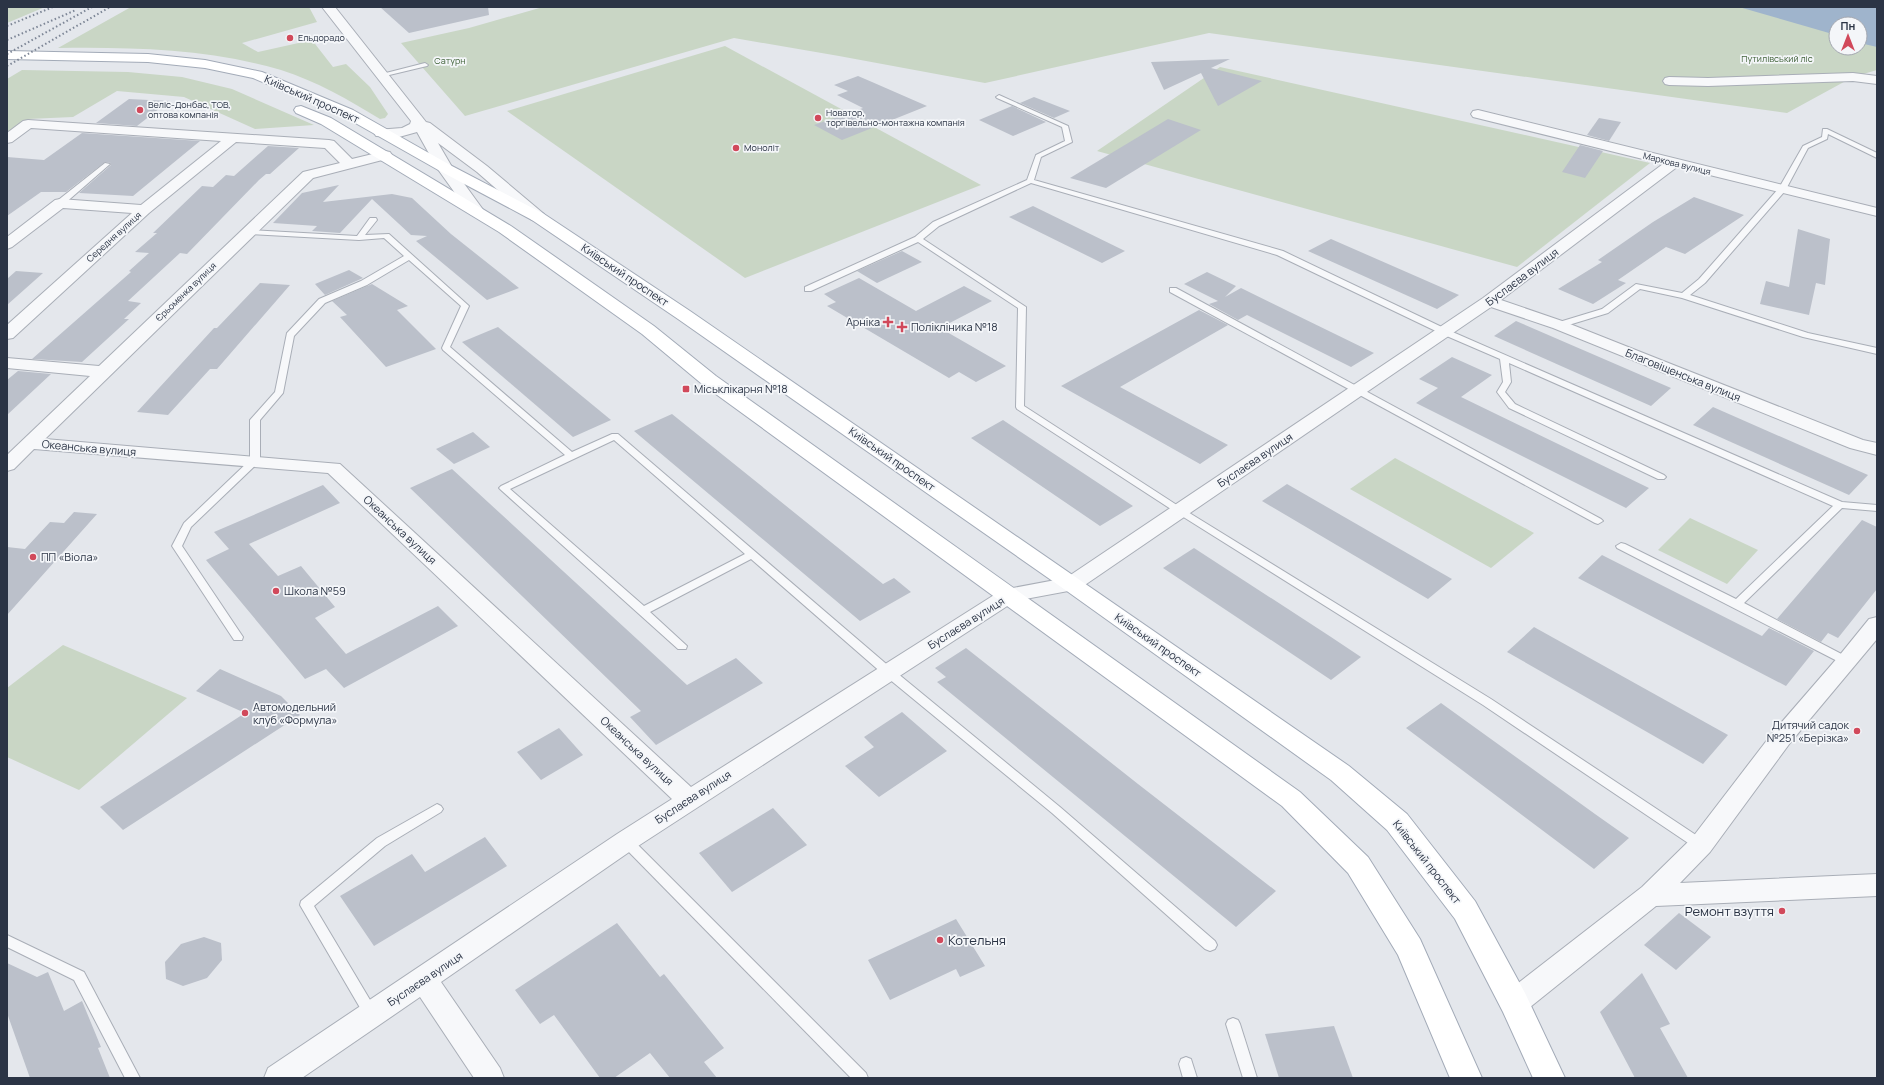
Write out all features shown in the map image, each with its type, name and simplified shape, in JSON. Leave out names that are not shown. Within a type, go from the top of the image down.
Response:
[{"type":"main road","name":"Київський проспект","points":[[7,55],[82,55],[148,58],[205,64],[257,75],[348,113],[381,133],[538,217],[684,315],[1072,584],[1340,773],[1398,822],[1465,910],[1514,1003],[1549,1078]]},
{"type":"main road","name":"Київський проспект","points":[[7,62],[136,66],[192,72],[246,86]]},
{"type":"main road","name":"Київський проспект","points":[[290,105],[326,121],[385,155],[505,229],[648,330],[709,380],[1010,595],[1291,799],[1358,865],[1410,948],[1466,1078]]},
{"type":"main road","points":[[505,229],[538,217]]},
{"type":"street","points":[[328,7],[418,121],[445,168],[476,211]]},
{"type":"street","points":[[1669,81],[1708,82],[1854,77],[1877,80]]},
{"type":"street","name":"Маркова вулиця","points":[[1478,114],[1877,212]]},
{"type":"street","points":[[381,133],[408,131],[416,126],[418,121]]},
{"type":"street","points":[[418,121],[482,169],[538,217]]},
{"type":"street","points":[[7,138],[28,124],[329,144],[349,164]]},
{"type":"street","points":[[144,210],[233,138]]},
{"type":"street","name":"Єрьоменка вулиця","points":[[7,465],[308,175],[385,155]]},
{"type":"street","name":"Буслаєва вулиця","points":[[278,1078],[626,841],[887,672],[1010,595],[1072,584],[1445,332],[1489,301],[1673,162]]},
{"type":"street","points":[[7,244],[60,203]]},
{"type":"street","name":"Середня вулиця","points":[[60,203],[144,210]]},
{"type":"street","name":"Середня вулиця","points":[[7,334],[144,210]]},
{"type":"street","name":"Благовіщенська вулиця","points":[[1489,301],[1559,325],[1857,444],[1877,450]]},
{"type":"street","points":[[7,363],[104,372]]},
{"type":"street","name":"Океанська вулиця","points":[[30,443],[333,468],[689,800]]},
{"type":"street","points":[[1514,1003],[1651,895],[1701,845],[1782,737],[1847,662],[1877,624]]},
{"type":"street","points":[[1651,895],[1877,885]]},
{"type":"street","points":[[424,980],[490,1078]]},
{"type":"lane","points":[[381,75],[426,65]]},
{"type":"lane","points":[[999,97],[1065,126],[1069,142],[1038,156],[1030,181]]},
{"type":"lane","points":[[1684,296],[1702,281],[1782,189],[1805,147],[1824,138],[1825,130],[1877,156]]},
{"type":"lane","points":[[60,203],[106,164]]},
{"type":"lane","points":[[808,289],[918,239],[936,224],[1030,181],[1280,253],[1445,332],[1840,505],[1877,508]]},
{"type":"lane","points":[[359,238],[373,220]]},
{"type":"lane","points":[[248,232],[359,238],[386,236],[465,306],[446,348],[571,456]]},
{"type":"lane","points":[[918,239],[1022,307],[1020,407],[1180,511],[1487,702],[1701,845]]},
{"type":"lane","points":[[238,637],[177,546],[187,525],[255,461],[255,420],[279,393],[290,335],[322,300],[364,283],[409,257]]},
{"type":"lane","points":[[1559,325],[1605,311],[1639,286],[1684,296],[1806,335],[1877,351]]},
{"type":"lane","points":[[1173,290],[1359,390],[1598,522]]},
{"type":"lane","points":[[1504,358],[1507,382],[1501,392],[1512,406],[1661,477]]},
{"type":"lane","points":[[682,646],[504,488],[615,436],[887,672],[1056,810],[1210,945]]},
{"type":"lane","points":[[1737,604],[1840,505]]},
{"type":"lane","points":[[1620,546],[1737,604],[1847,662]]},
{"type":"lane","points":[[643,611],[752,554]]},
{"type":"lane","points":[[372,1015],[306,905],[381,842],[437,808]]},
{"type":"lane","points":[[626,841],[861,1078]]},
{"type":"lane","points":[[7,941],[79,976],[133,1078]]},
{"type":"lane","points":[[1233,1024],[1250,1078]]},
{"type":"green space","points":[[7,7],[45,7],[7,23]]},
{"type":"green space","points":[[131,7],[309,7],[317,22],[242,43],[258,52],[312,40],[333,67],[346,64],[370,87],[388,114],[385,118],[380,119],[320,85],[294,74],[254,63],[171,51],[114,48],[58,48]]},
{"type":"green space","name":"Путилівський ліс","points":[[543,7],[1877,7],[1877,70],[1853,77],[1787,113],[1209,33],[985,83],[734,38],[465,116],[401,43],[469,28]]},
{"type":"green space","name":"Моноліт","points":[[725,46],[981,185],[745,278],[507,111]]},
{"type":"green space","points":[[1220,67],[1650,163],[1517,267],[1097,151]]},
{"type":"green space","points":[[22,70],[128,72],[182,77],[232,89],[314,125],[255,129],[184,97],[117,91],[73,117],[28,119],[7,133],[7,79]]},
{"type":"green space","points":[[1395,458],[1534,533],[1491,568],[1350,489]]},
{"type":"green space","points":[[1690,518],[1758,550],[1727,584],[1658,550]]},
{"type":"green space","points":[[63,645],[187,698],[79,790],[7,757],[7,688]]},
{"type":"water","points":[[1739,7],[1877,7],[1877,47],[1868,45],[1868,16],[1828,16],[1828,33]]},
{"type":"building","points":[[380,7],[488,7],[489,15],[409,33]]},
{"type":"building","points":[[1230,59],[1211,68],[1262,81],[1218,106],[1201,73],[1164,90],[1151,62]]},
{"type":"building","points":[[858,76],[927,106],[842,140],[814,125],[863,108],[837,95],[848,91],[834,85]]},
{"type":"building","points":[[1034,97],[1070,111],[1054,118],[1020,103]]},
{"type":"building","points":[[129,99],[169,101],[137,126],[96,123]]},
{"type":"building","points":[[1012,106],[1046,122],[1013,136],[979,120]]},
{"type":"building","points":[[1599,118],[1621,122],[1609,141],[1587,135]]},
{"type":"building","points":[[1168,119],[1201,130],[1106,188],[1070,178]]},
{"type":"building","points":[[82,133],[200,141],[133,196],[79,193],[111,165],[111,163],[105,162],[66,192],[41,192],[7,216],[7,157],[44,160]]},
{"type":"building","points":[[1580,145],[1603,151],[1585,178],[1562,172]]},
{"type":"building","points":[[268,146],[299,148],[270,174],[266,174],[259,180],[187,254],[180,253],[128,301],[141,303],[124,319],[129,319],[82,362],[32,359],[131,272],[129,271],[149,253],[135,252],[157,233],[153,233],[202,186],[213,187],[226,175],[234,176]]},
{"type":"building","points":[[339,185],[323,202],[392,194],[412,198],[451,234],[519,288],[487,300],[416,241],[427,236],[411,235],[372,199],[340,233],[312,231],[317,226],[273,223],[302,193]]},
{"type":"building","points":[[1694,197],[1744,215],[1685,254],[1666,247],[1618,280],[1626,283],[1593,304],[1558,289],[1602,262],[1598,260],[1653,222]]},
{"type":"building","points":[[1033,206],[1125,251],[1102,263],[1009,217]]},
{"type":"building","points":[[1798,229],[1830,239],[1825,285],[1816,283],[1809,315],[1760,304],[1766,281],[1789,287]]},
{"type":"building","points":[[1331,239],[1459,295],[1437,309],[1308,251]]},
{"type":"building","points":[[902,251],[922,262],[877,283],[857,271]]},
{"type":"building","points":[[349,270],[363,278],[325,295],[315,284]]},
{"type":"building","points":[[16,271],[43,273],[7,305],[7,279]]},
{"type":"building","points":[[1207,272],[1236,286],[1225,297],[1241,288],[1374,353],[1351,367],[1247,315],[1238,320],[1209,304],[1218,301],[1184,284]]},
{"type":"building","name":"Полікліника №18","points":[[859,278],[916,311],[964,286],[992,301],[940,328],[1006,366],[976,382],[959,372],[949,378],[827,306],[836,302],[824,294]]},
{"type":"building","points":[[260,283],[290,285],[217,369],[210,369],[168,415],[137,412],[214,328],[217,328]]},
{"type":"building","points":[[372,284],[408,306],[397,310],[436,349],[386,367],[340,317],[347,315],[332,301]]},
{"type":"building","points":[[1199,310],[1228,325],[1120,387],[1228,445],[1200,464],[1061,386]]},
{"type":"building","points":[[1516,321],[1671,388],[1651,406],[1494,336]]},
{"type":"building","points":[[498,327],[611,420],[573,437],[462,342]]},
{"type":"building","points":[[1452,357],[1492,375],[1461,397],[1649,488],[1626,508],[1416,403],[1438,388],[1419,379]]},
{"type":"building","points":[[18,371],[51,374],[7,415],[7,380]]},
{"type":"building","points":[[1713,407],[1868,475],[1849,495],[1693,425]]},
{"type":"building","points":[[672,414],[883,584],[894,578],[911,592],[860,621],[634,431]]},
{"type":"building","points":[[1003,420],[1133,506],[1100,526],[971,438]]},
{"type":"building","points":[[473,432],[490,447],[454,464],[436,449]]},
{"type":"building","points":[[452,469],[687,685],[736,658],[763,683],[656,745],[630,717],[641,711],[410,488]]},
{"type":"building","points":[[1287,484],[1452,579],[1428,599],[1262,501]]},
{"type":"building","name":"Школа №59","points":[[323,485],[340,503],[249,544],[278,576],[301,566],[335,607],[315,618],[346,654],[438,606],[458,626],[344,688],[326,669],[305,679],[206,560],[229,549],[214,532]]},
{"type":"building","name":"ПП «Віола»","points":[[74,512],[97,514],[7,615],[7,547],[25,549],[50,522],[64,523]]},
{"type":"building","points":[[1862,520],[1877,527],[1877,589],[1838,638],[1828,633],[1821,642],[1777,619]]},
{"type":"building","points":[[1194,548],[1361,657],[1331,680],[1163,568]]},
{"type":"building","points":[[1602,555],[1762,636],[1769,628],[1814,651],[1786,686],[1578,578]]},
{"type":"building","points":[[1534,627],[1728,735],[1703,764],[1507,652]]},
{"type":"building","points":[[966,648],[1276,891],[1236,927],[937,682],[946,677],[935,668]]},
{"type":"building","points":[[220,669],[281,696],[300,715],[123,830],[100,807],[245,713],[196,691]]},
{"type":"building","points":[[1441,703],[1629,838],[1594,869],[1406,728]]},
{"type":"building","points":[[902,712],[947,751],[879,797],[845,766],[874,747],[864,737]]},
{"type":"building","points":[[559,728],[583,755],[541,780],[517,752]]},
{"type":"building","points":[[773,808],[807,845],[732,892],[699,853]]},
{"type":"building","points":[[485,837],[507,866],[374,946],[340,896],[412,854],[425,872]]},
{"type":"building","points":[[1679,913],[1711,937],[1676,970],[1644,945]]},
{"type":"building","name":"Котельня","points":[[956,919],[985,966],[960,977],[956,969],[890,1000],[868,960]]},
{"type":"building","points":[[617,923],[660,977],[664,974],[724,1048],[704,1062],[717,1078],[670,1078],[650,1053],[614,1078],[600,1078],[554,1015],[540,1024],[515,990]]},
{"type":"building","points":[[204,937],[221,943],[222,960],[207,978],[183,986],[166,979],[165,962],[181,944]]},
{"type":"building","points":[[7,963],[37,977],[48,972],[64,1011],[82,1001],[101,1047],[98,1048],[110,1078],[30,1078],[7,1013]]},
{"type":"building","points":[[1642,973],[1670,1024],[1660,1028],[1688,1078],[1635,1078],[1600,1012]]},
{"type":"building","points":[[1334,1026],[1353,1078],[1279,1078],[1265,1034]]},
{"type":"railway","points":[[7,26],[53,7]]},
{"type":"railway","points":[[7,54],[92,7]]},
{"type":"railway","points":[[7,66],[110,7]]},
{"type":"railway","points":[[7,40],[76,10]]},
{"type":"place","name":"Ельдорадо","points":[[290,38]]},
{"type":"place","name":"Веліс-Донбас, ТОВ, оптова компанія","points":[[140,110]]},
{"type":"place","name":"Новатор, торгівельно-монтажна компанія","points":[[818,118]]},
{"type":"place","name":"Моноліт","points":[[736,148]]},
{"type":"place","name":"Арніка","points":[[888,322]]},
{"type":"place","name":"Полікліника №18","points":[[902,327]]},
{"type":"place","name":"Міськлікарня №18","points":[[686,389]]},
{"type":"place","name":"ПП «Віола»","points":[[33,557]]},
{"type":"place","name":"Школа №59","points":[[276,591]]},
{"type":"place","name":"Автомодельний клуб «Формула»","points":[[245,713]]},
{"type":"place","name":"Дитячий садок №251 «Берізка»","points":[[1857,731]]},
{"type":"place","name":"Ремонт взуття","points":[[1782,911]]},
{"type":"place","name":"Котельня","points":[[940,940]]},
{"type":"park label","name":"Сатурн","points":[[450,61]]}]
